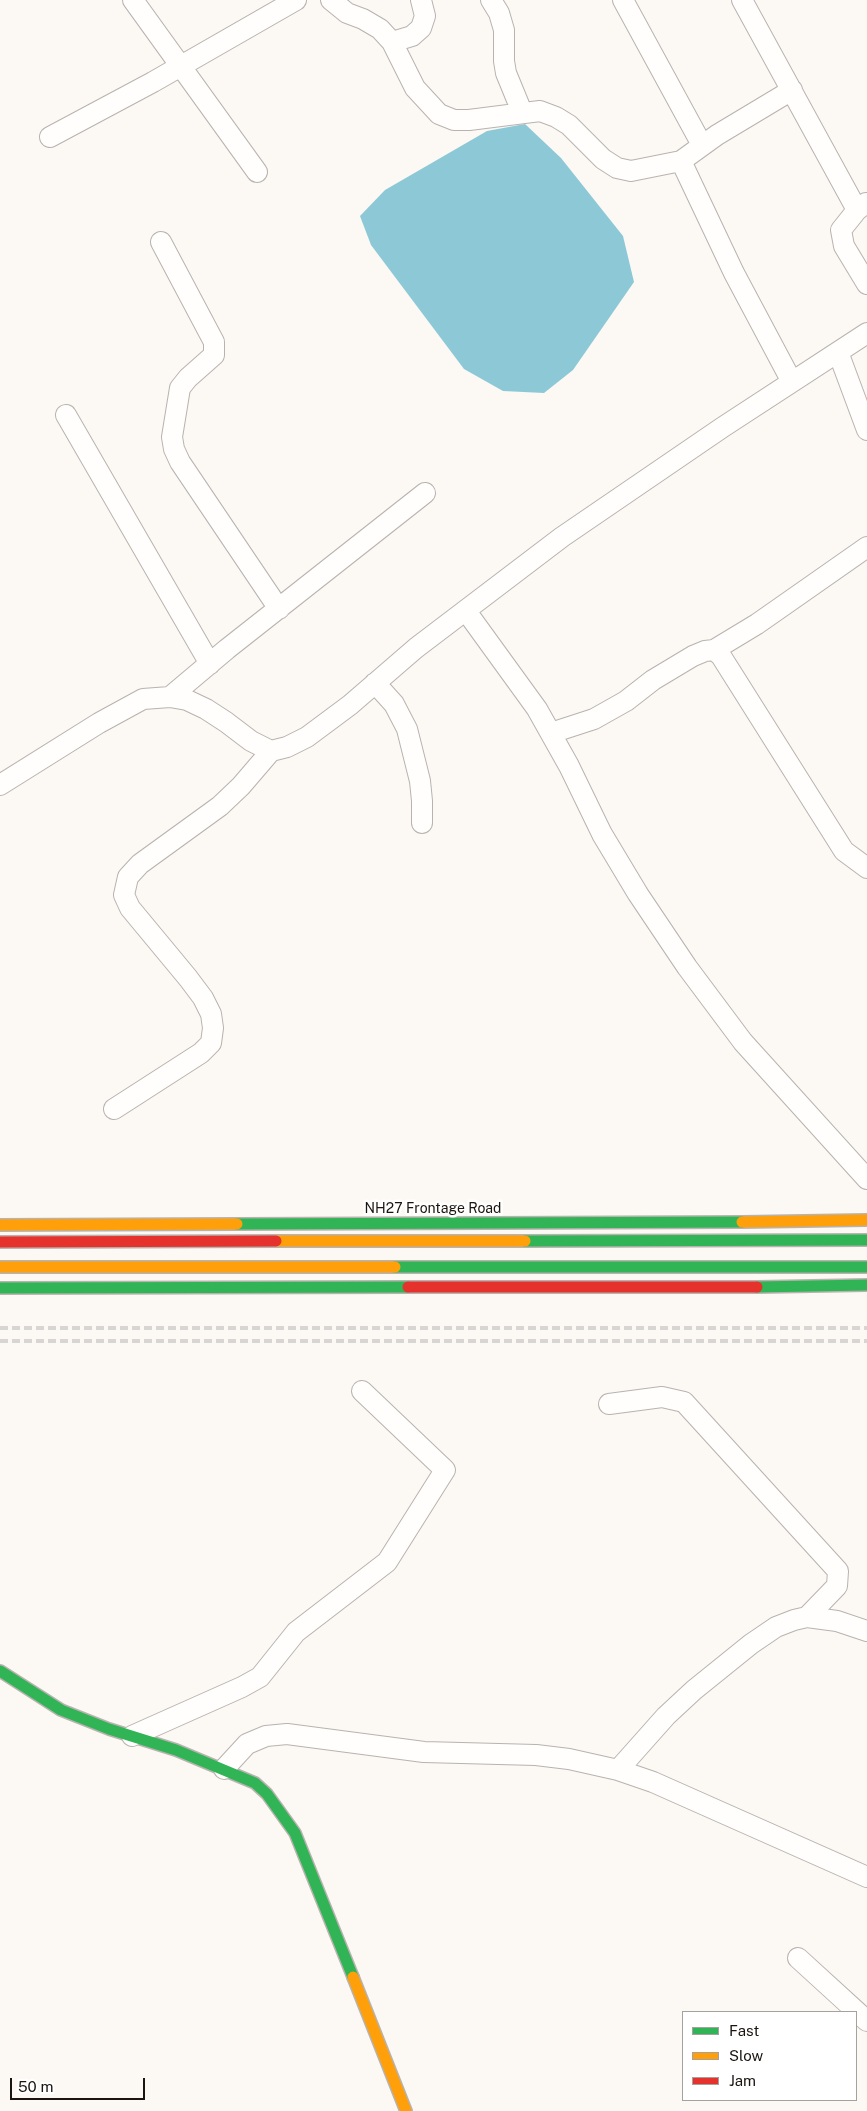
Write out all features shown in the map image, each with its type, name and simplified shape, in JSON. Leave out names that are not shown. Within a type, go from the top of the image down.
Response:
[{"type":"main road","name":"NH27 Frontage Road","points":[[0,1225],[623,1224],[867,1220]]},
{"type":"main road","points":[[0,1242],[867,1240]]},
{"type":"main road","points":[[0,1267],[867,1267]]},
{"type":"main road","points":[[0,1288],[759,1287],[867,1285]]},
{"type":"main road","points":[[0,1671],[61,1710],[176,1750],[255,1783],[267,1794],[295,1833],[406,2111]]},
{"type":"street","points":[[133,0],[257,172]]},
{"type":"street","points":[[50,137],[181,66],[296,0]]},
{"type":"street","points":[[331,0],[347,13],[363,19],[380,29],[392,42],[415,88],[439,114],[454,120],[469,120],[540,111],[556,117],[569,125],[603,159],[617,168],[631,171],[682,161],[702,145],[792,90]]},
{"type":"street","points":[[392,42],[412,36],[421,28],[425,16],[420,0]]},
{"type":"street","points":[[491,0],[499,13],[504,30],[506,73],[522,112]]},
{"type":"street","points":[[623,0],[702,145]]},
{"type":"street","points":[[742,0],[792,90],[862,206],[841,230],[844,246],[867,284]]},
{"type":"street","points":[[682,161],[734,273],[792,382]]},
{"type":"street","points":[[161,242],[214,342],[214,355],[188,378],[180,388],[172,437],[174,449],[180,462],[280,609]]},
{"type":"street","points":[[114,1109],[201,1053],[211,1043],[213,1028],[211,1014],[202,998],[188,978],[130,908],[124,895],[128,877],[140,864],[220,806],[241,786],[271,751],[287,747],[307,738],[324,726],[416,648],[562,538],[867,333]]},
{"type":"street","points":[[838,352],[867,430]]},
{"type":"street","points":[[66,415],[210,664]]},
{"type":"street","points":[[170,698],[210,664],[425,494]]},
{"type":"street","points":[[551,733],[594,719],[626,702],[653,680],[693,656],[705,651],[714,650],[757,624],[867,547]]},
{"type":"street","points":[[466,611],[551,733],[602,834],[638,894],[687,967],[743,1042],[867,1179]]},
{"type":"street","points":[[714,650],[721,656],[844,851],[867,868]]},
{"type":"street","points":[[375,683],[394,704],[407,729],[420,781],[422,823]]},
{"type":"street","points":[[0,786],[121,710],[142,699],[170,698],[187,700],[206,709],[251,741],[271,751]]},
{"type":"street","points":[[132,1736],[242,1687],[260,1677],[296,1632],[387,1562],[445,1470],[362,1391]]},
{"type":"street","points":[[609,1404],[662,1397],[684,1402],[838,1571],[837,1586],[807,1617]]},
{"type":"street","points":[[618,1770],[666,1716],[728,1662],[776,1628],[794,1620],[807,1617],[837,1621],[867,1631]]},
{"type":"street","points":[[224,1770],[247,1744],[266,1736],[287,1734],[424,1752],[536,1755],[569,1759],[618,1770],[653,1782],[867,1877]]},
{"type":"street","points":[[798,1958],[855,2011]]},
{"type":"street","points":[[857,2013],[867,2022]]},
{"type":"water","points":[[525,124],[561,158],[623,236],[634,282],[573,370],[544,393],[503,391],[464,369],[371,245],[360,216],[385,190],[487,131]]},
{"type":"railway","points":[[0,1328],[867,1328]]},
{"type":"railway","points":[[0,1341],[867,1341]]},
{"type":"traffic: fast","points":[[237,1224],[742,1222]]},
{"type":"traffic: fast","points":[[525,1241],[867,1240]]},
{"type":"traffic: fast","points":[[395,1267],[867,1267]]},
{"type":"traffic: fast","points":[[757,1287],[867,1285]]},
{"type":"traffic: fast","points":[[0,1288],[408,1287]]},
{"type":"traffic: fast","points":[[0,1671],[61,1710],[109,1729],[176,1750],[255,1783],[267,1794],[295,1833],[353,1977]]},
{"type":"traffic: slow","points":[[742,1222],[867,1220]]},
{"type":"traffic: slow","points":[[0,1225],[237,1224]]},
{"type":"traffic: slow","points":[[276,1241],[525,1241]]},
{"type":"traffic: slow","points":[[0,1267],[395,1267]]},
{"type":"traffic: slow","points":[[353,1977],[406,2111]]},
{"type":"traffic: jam","points":[[0,1242],[276,1241]]},
{"type":"traffic: jam","points":[[408,1287],[757,1287]]}]
